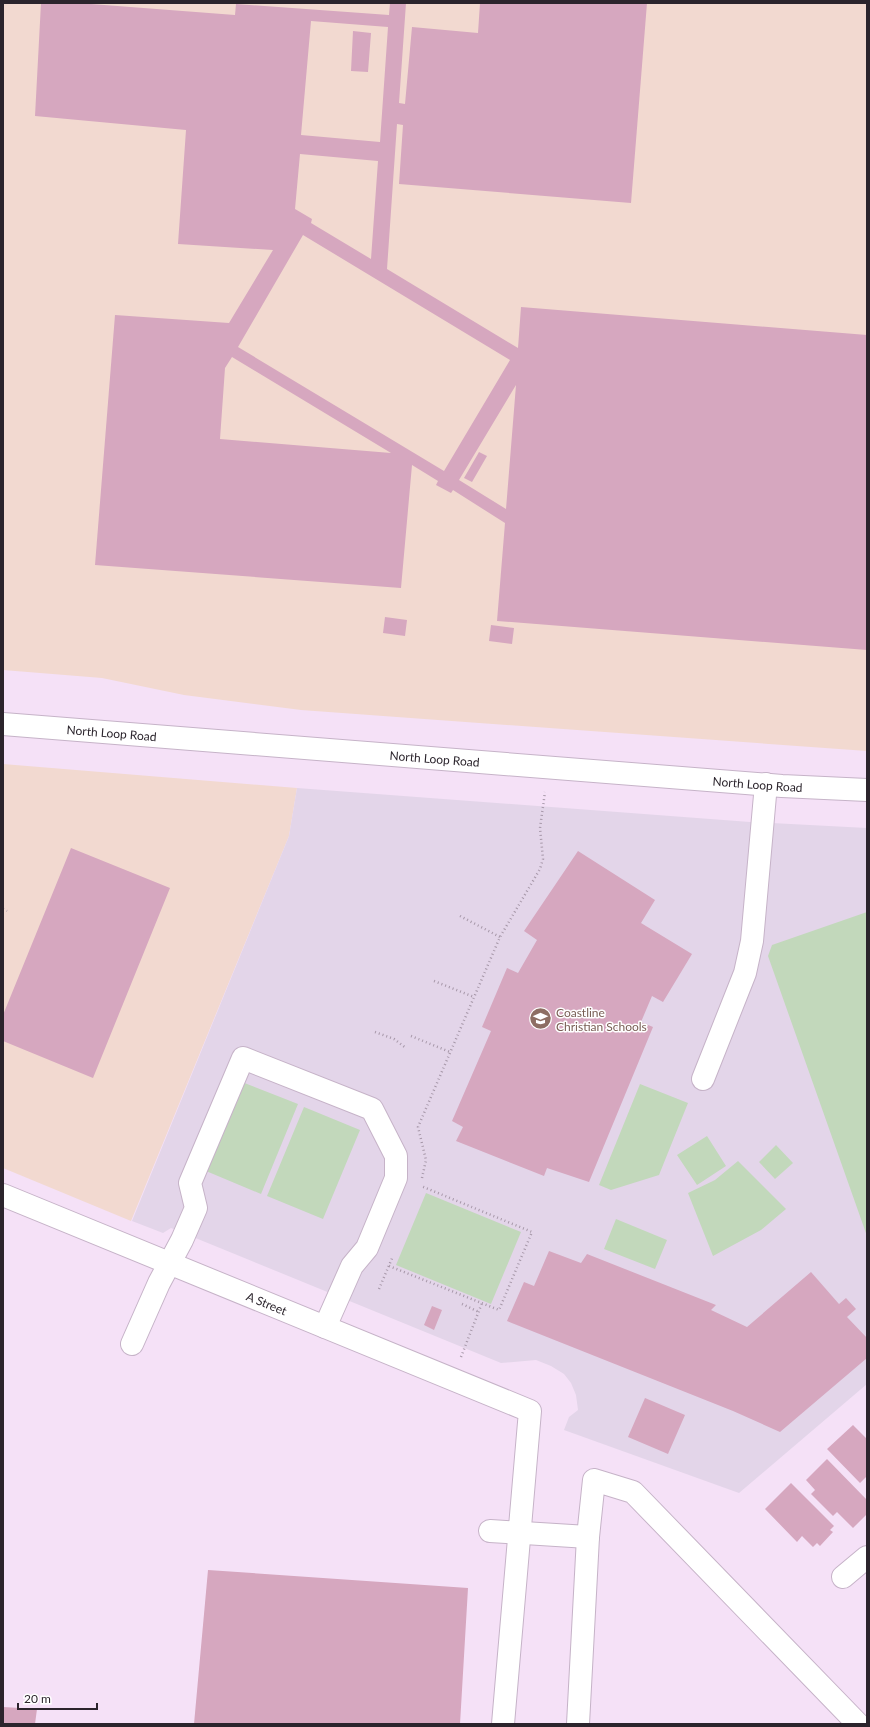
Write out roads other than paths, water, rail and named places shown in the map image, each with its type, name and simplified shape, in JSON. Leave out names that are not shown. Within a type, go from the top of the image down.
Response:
[{"type":"street","name":"North Loop Road","points":[[3,724],[550,768],[867,790]]},
{"type":"street","points":[[703,1079],[746,973],[752,941],[766,784]]},
{"type":"street","points":[[132,1344],[196,1208],[190,1183],[243,1058],[372,1109],[396,1156],[396,1178],[367,1248],[352,1266],[325,1327]]},
{"type":"street","name":"A Street","points":[[3,1195],[530,1411],[521,1533]]},
{"type":"street","points":[[578,1724],[588,1537],[594,1480],[633,1492],[858,1724]]},
{"type":"street","points":[[490,1531],[588,1537]]},
{"type":"street","points":[[503,1724],[521,1533]]},
{"type":"street","points":[[843,1577],[867,1557]]},
{"type":"place","name":"Coastline Christian Schools","points":[[540,1019]]}]
